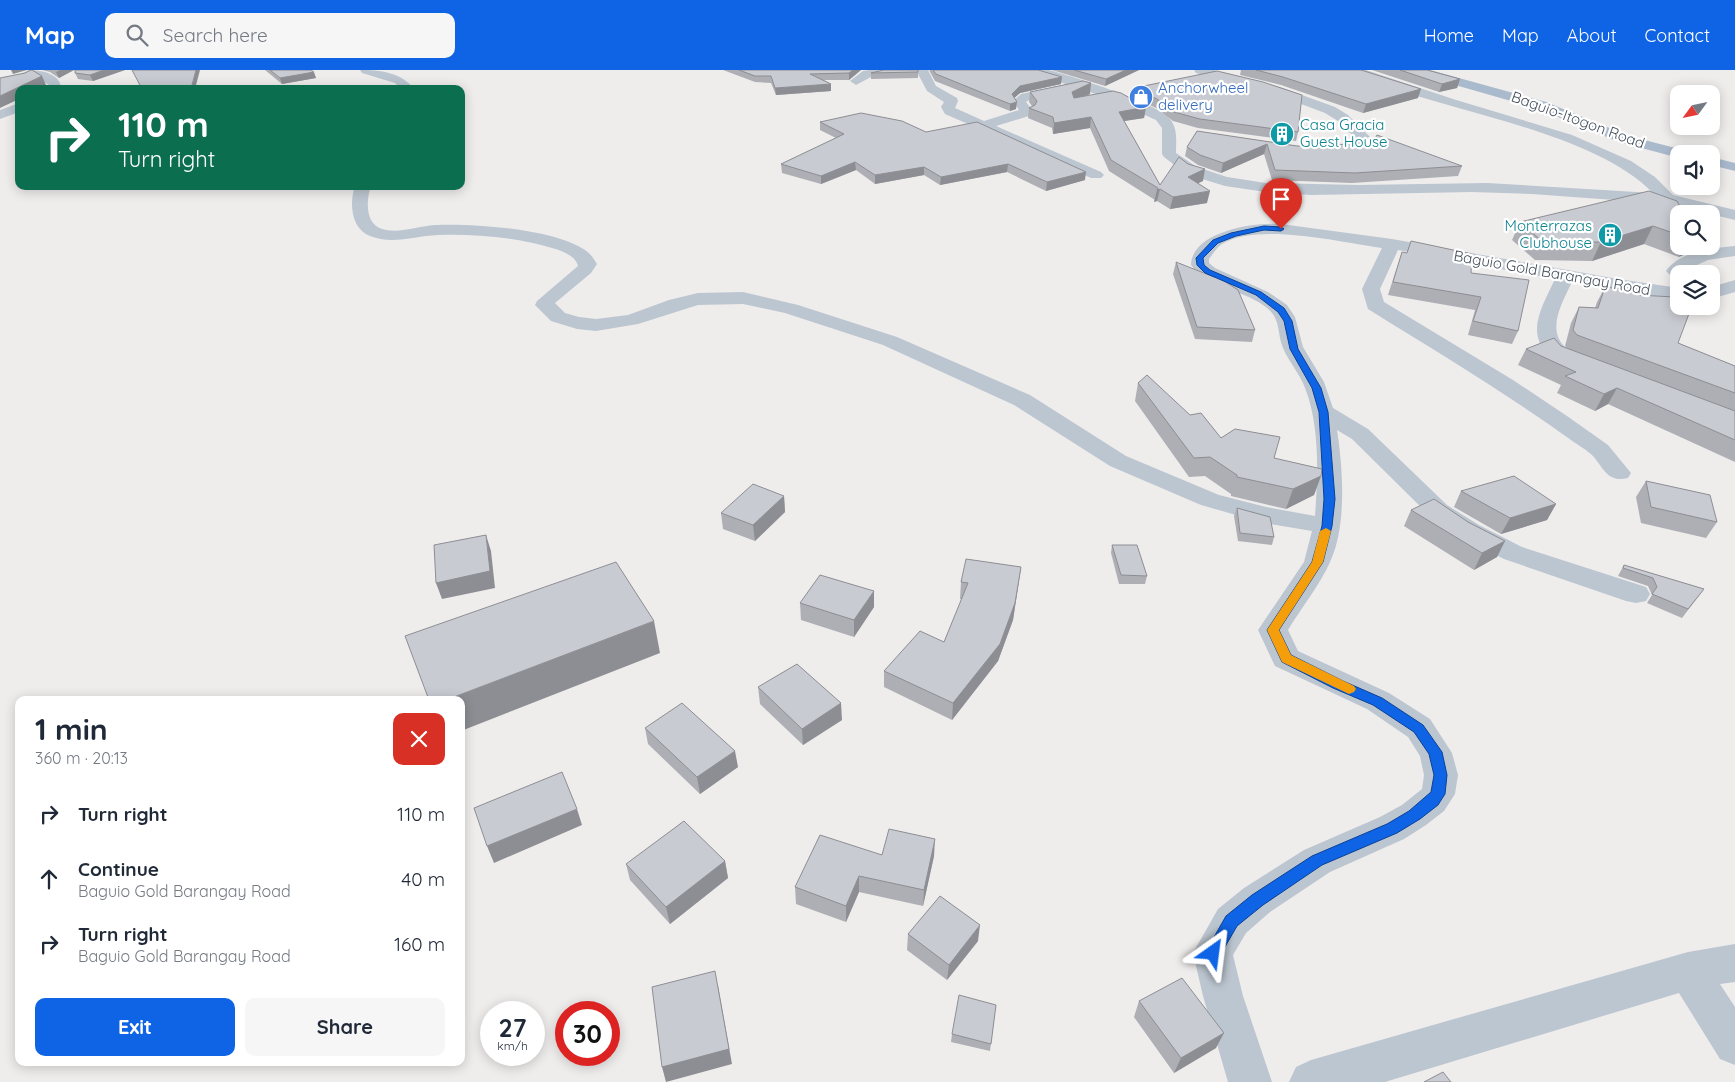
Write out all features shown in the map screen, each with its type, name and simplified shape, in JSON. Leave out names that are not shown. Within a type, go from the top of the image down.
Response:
[{"type":"main road","name":"Baguio-Itogon Road","points":[[1417,70],[1541,105],[1624,139],[1670,151]]},
{"type":"main road","points":[[1720,163],[1735,167]]},
{"type":"street","points":[[366,70],[399,80],[404,85]]},
{"type":"street","points":[[856,81],[867,74],[888,70]]},
{"type":"street","points":[[922,70],[931,88],[952,101],[948,109],[1096,175]]},
{"type":"street","points":[[1036,70],[1137,105],[1165,121],[1175,131],[1169,154],[1177,164],[1204,176],[1233,184],[1364,191],[1480,187],[1668,199],[1735,215]]},
{"type":"street","points":[[1200,70],[1276,90],[1330,110],[1343,118],[1366,141],[1366,145],[1361,148],[1324,150]]},
{"type":"street","points":[[1354,70],[1391,84],[1519,122],[1598,151],[1640,172],[1659,187],[1668,199]]},
{"type":"street","points":[[0,82],[25,77],[37,71],[55,85]]},
{"type":"street","points":[[983,126],[1027,112],[1019,101],[1025,97],[1081,85]]},
{"type":"street","points":[[0,115],[15,109]]},
{"type":"street","points":[[361,190],[363,222],[370,230],[386,235],[436,230],[494,234],[547,240],[574,250],[588,264],[573,281],[546,301],[545,305],[548,310],[558,318],[577,323],[613,324],[676,304],[698,299],[718,298],[743,298],[791,309],[890,341],[1022,400],[1118,461],[1210,500],[1264,515],[1327,526]]},
{"type":"street","name":"Baguio Gold Barangay Road","points":[[1250,1082],[1223,996],[1213,953],[1232,921],[1257,900],[1317,861],[1392,828],[1414,815],[1438,794],[1440,775],[1436,752],[1419,728],[1378,701],[1338,684],[1286,658],[1273,630],[1317,562],[1327,526],[1329,499],[1323,412],[1317,388],[1294,349],[1288,321],[1281,310],[1258,293],[1208,272],[1200,265],[1200,258],[1215,241],[1234,234],[1264,228],[1305,231],[1392,244],[1670,293]]},
{"type":"street","points":[[1392,244],[1371,289],[1376,306],[1506,385],[1559,421],[1600,450],[1619,473]]},
{"type":"street","points":[[1683,265],[1713,252],[1735,251]]},
{"type":"street","points":[[1566,276],[1548,314],[1544,333],[1551,346],[1562,356],[1596,369]]},
{"type":"street","points":[[1720,291],[1735,286]]},
{"type":"street","points":[[1323,412],[1360,434],[1438,510],[1470,531],[1513,553],[1636,594]]},
{"type":"street","points":[[1311,1082],[1688,971],[1735,964]]},
{"type":"street","points":[[1688,971],[1735,1044]]},
{"type":"building","points":[[32,70],[42,76],[23,85],[15,85],[15,89],[0,96],[0,78]]},
{"type":"building","points":[[75,70],[104,70],[90,75],[75,73]]},
{"type":"building","points":[[132,70],[196,70],[192,85],[140,85]]},
{"type":"building","points":[[270,70],[311,70],[314,72],[280,78]]},
{"type":"building","points":[[739,70],[853,70],[849,73],[810,74],[831,84],[775,88],[771,76],[755,76]]},
{"type":"building","points":[[884,70],[918,70],[918,72],[871,73]]},
{"type":"building","points":[[933,70],[1038,70],[1062,77],[1020,86],[1012,94],[1017,102],[1010,104],[936,74]]},
{"type":"building","points":[[1074,70],[1126,70],[1106,79]]},
{"type":"building","points":[[1256,70],[1361,70],[1421,89],[1366,104]]},
{"type":"building","points":[[1400,70],[1427,70],[1460,79],[1442,84]]},
{"type":"building","points":[[1217,71],[1263,82],[1302,95],[1298,132],[1200,119],[1174,112],[1157,99],[1134,88]]},
{"type":"building","points":[[1083,81],[1091,83],[1072,92],[1074,98],[1113,91],[1121,93],[1146,107],[1119,112],[1160,185],[1179,157],[1188,164],[1205,169],[1188,177],[1210,191],[1173,197],[1160,189],[1157,190],[1158,188],[1111,160],[1091,117],[1054,123],[1053,117],[1029,108],[1035,105],[1037,101],[1030,92]]},
{"type":"building","points":[[861,113],[902,121],[926,132],[977,122],[1086,172],[1047,182],[1008,164],[941,177],[924,167],[875,175],[855,162],[821,176],[781,164],[844,134],[820,122]]},
{"type":"building","points":[[1197,131],[1297,146],[1352,144],[1374,140],[1377,135],[1462,166],[1355,173],[1275,170],[1267,144],[1223,163],[1200,155],[1187,147]]},
{"type":"building","points":[[1649,191],[1677,201],[1679,205],[1670,205],[1670,232],[1653,226],[1601,242],[1543,242],[1520,222]]},
{"type":"building","points":[[1411,241],[1472,254],[1471,273],[1529,280],[1518,331],[1473,321],[1481,297],[1393,282],[1402,252],[1407,253]]},
{"type":"building","points":[[1176,262],[1214,277],[1215,275],[1238,290],[1255,330],[1197,327]]},
{"type":"building","points":[[1605,287],[1636,291],[1638,295],[1670,297],[1670,315],[1688,315],[1678,343],[1735,366],[1735,393],[1577,335],[1573,330],[1579,307],[1598,308]]},
{"type":"building","points":[[1554,338],[1561,346],[1735,411],[1735,440],[1617,388],[1604,394],[1565,376],[1576,372],[1526,349]]},
{"type":"building","points":[[1147,375],[1190,415],[1201,413],[1221,438],[1235,429],[1280,437],[1274,458],[1322,469],[1321,476],[1293,489],[1237,477],[1237,475],[1210,457],[1194,458],[1138,383]]},
{"type":"building","points":[[1514,476],[1556,504],[1510,518],[1461,491]]},
{"type":"building","points":[[1646,481],[1710,495],[1717,522],[1651,507]]},
{"type":"building","points":[[753,484],[784,496],[753,525],[721,513]]},
{"type":"building","points":[[1434,499],[1468,522],[1505,541],[1482,553],[1411,510]]},
{"type":"building","points":[[1237,508],[1270,517],[1274,537],[1240,533]]},
{"type":"building","points":[[486,535],[490,571],[436,583],[434,545]]},
{"type":"building","points":[[1112,545],[1137,545],[1147,576],[1121,575]]},
{"type":"building","points":[[966,559],[1021,567],[1015,603],[1000,644],[953,703],[884,671],[920,631],[944,642],[968,583],[961,582]]},
{"type":"building","points":[[616,562],[654,621],[457,696],[428,696],[405,636]]},
{"type":"building","points":[[1624,565],[1704,589],[1688,609],[1652,594],[1657,587],[1653,578],[1623,568]]},
{"type":"building","points":[[820,575],[874,591],[854,620],[800,603]]},
{"type":"building","points":[[797,664],[841,703],[802,729],[758,687]]},
{"type":"building","points":[[682,703],[735,751],[697,777],[645,728]]},
{"type":"building","points":[[562,772],[577,809],[487,846],[474,808]]},
{"type":"building","points":[[684,821],[725,861],[666,907],[626,864]]},
{"type":"building","points":[[889,829],[935,839],[924,890],[859,876],[846,906],[795,887],[820,835],[882,855]]},
{"type":"building","points":[[940,896],[980,925],[949,965],[908,934]]},
{"type":"building","points":[[715,971],[729,1049],[662,1067],[652,987]]},
{"type":"building","points":[[1182,978],[1224,1033],[1181,1058],[1139,1001]]},
{"type":"building","points":[[959,995],[996,1005],[991,1044],[952,1034]]},
{"type":"building","points":[[1443,1072],[1451,1082],[1424,1082]]},
{"type":"slow traffic","points":[[1326,531],[1317,562],[1273,630],[1286,658],[1349,689]]},
{"type":"place","name":"Anchorwheel delivery","points":[[1141,97]]},
{"type":"place","name":"Casa Gracia Guest House","points":[[1282,134]]},
{"type":"place","name":"Monterrazas Clubhouse","points":[[1610,235]]},
{"type":"route","points":[[1213,953],[1232,921],[1257,900],[1317,861],[1392,828],[1414,815],[1432,801],[1438,794],[1440,775],[1436,752],[1419,728],[1378,701],[1338,684],[1286,658],[1273,630],[1317,562],[1327,526],[1329,499],[1323,412],[1317,388],[1294,349],[1290,338],[1288,321],[1281,310],[1258,293],[1208,272],[1200,265],[1200,258],[1215,241],[1234,234],[1264,228],[1281,229]]}]
